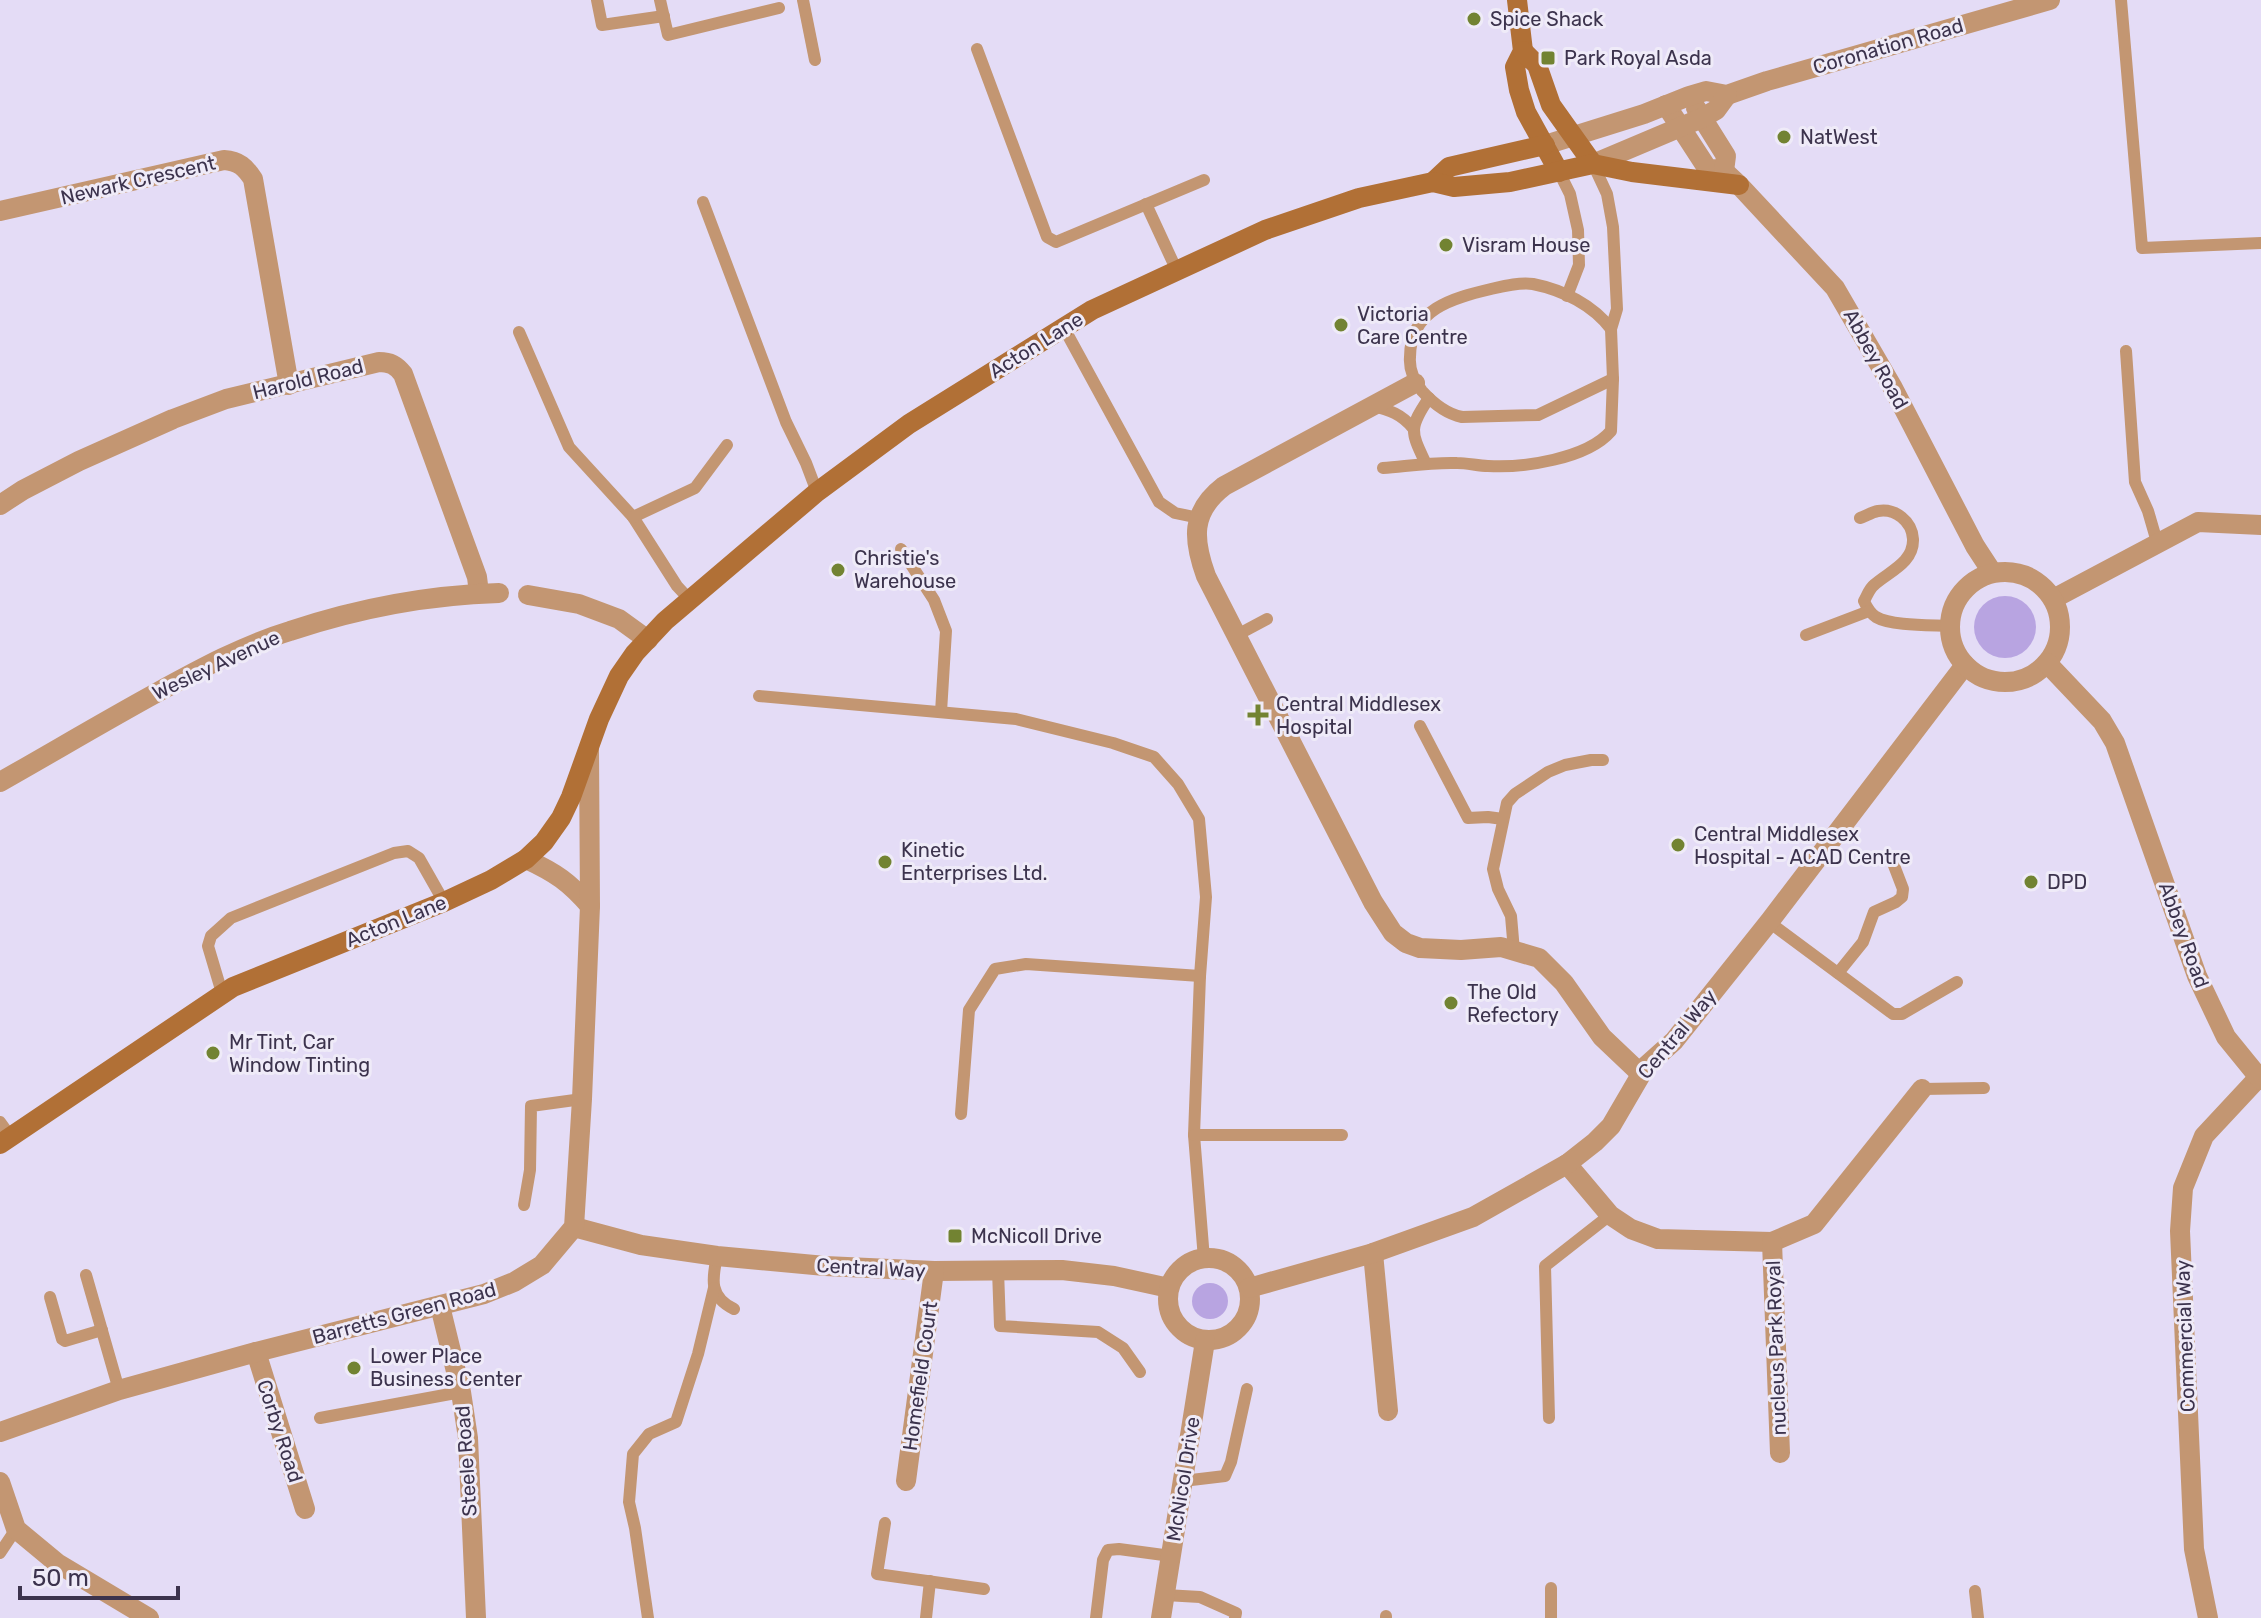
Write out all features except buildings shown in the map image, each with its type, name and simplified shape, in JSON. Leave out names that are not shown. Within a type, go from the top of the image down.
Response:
[{"type":"main road","points":[[1517,0],[1523,51],[1515,67],[1519,90],[1526,112],[1559,172]]},
{"type":"main road","points":[[1523,51],[1537,65],[1551,105],[1593,164],[1642,174],[1732,178]]},
{"type":"main road","name":"Acton Lane","points":[[1433,182],[1449,167],[1545,145]]},
{"type":"main road","name":"Acton Lane","points":[[3,1134],[233,987],[444,902],[526,859],[544,842],[561,818],[619,676],[635,653],[665,621],[817,492],[909,424],[1092,310],[1265,230],[1359,198],[1433,182],[1454,187],[1510,182],[1593,164]]},
{"type":"street","name":"Coronation Road","points":[[1573,137],[1706,91],[1727,95],[2050,0]]},
{"type":"street","name":"Coronation Road","points":[[1593,164],[1702,118],[1716,110],[1727,95]]},
{"type":"street","name":"Abbey Road","points":[[1689,96],[1726,156],[1732,178]]},
{"type":"street","name":"Abbey Road","points":[[1666,105],[1707,168],[1732,178],[1835,288],[1992,572]]},
{"type":"street","name":"Acton Lane","points":[[1545,145],[1573,137]]},
{"type":"street","name":"Newark Crescent","points":[[0,211],[224,160],[239,163],[253,179],[289,385]]},
{"type":"street","name":"Harold Road","points":[[0,505],[79,461],[226,399],[389,362],[403,374],[477,577],[489,593]]},
{"type":"street","points":[[1422,391],[1372,406],[1224,486],[1211,496],[1199,518],[1197,552],[1206,576],[1373,902],[1393,933],[1406,943],[1420,948],[1461,950],[1501,947],[1539,958],[1564,983],[1602,1037],[1641,1074]]},
{"type":"street","points":[[2053,599],[2198,522],[2261,525]]},
{"type":"street","points":[[1992,572],[2016,572],[2034,579],[2053,599],[2058,612],[2060,633],[2054,652],[2047,663],[2031,676],[2006,682],[1984,678],[1965,665],[1952,645],[1950,614],[1959,594],[1977,578],[1992,572]]},
{"type":"street","name":"Wesley Avenue","points":[[0,782],[180,680],[289,631],[416,602],[489,593]]},
{"type":"street","points":[[528,595],[579,604],[619,619],[648,640]]},
{"type":"street","name":"Abbey Road","points":[[2047,663],[2102,721],[2115,743],[2197,976],[2226,1037],[2260,1079]]},
{"type":"street","name":"Central Way","points":[[1249,1288],[1373,1253],[1473,1217],[1567,1164],[1611,1126],[1646,1066],[1674,1041],[1769,922],[1965,665]]},
{"type":"street","points":[[574,1227],[590,906],[589,749]]},
{"type":"street","points":[[526,859],[570,883],[590,906]]},
{"type":"street","name":"Commercial Way","points":[[2208,1618],[2194,1549],[2180,1231],[2183,1188],[2204,1136],[2260,1079]]},
{"type":"street","name":"nucleus Park Royal","points":[[1567,1164],[1610,1215],[1631,1229],[1658,1239],[1772,1242],[1814,1224],[1922,1089]]},
{"type":"street","name":"Central Way","points":[[574,1227],[641,1245],[717,1256],[825,1266],[934,1271],[1062,1270],[1114,1276],[1169,1288]]},
{"type":"street","name":"Barretts Green Road","points":[[0,1432],[119,1390],[484,1294],[514,1282],[542,1265],[574,1227]]},
{"type":"street","name":"nucleus Park Royal","points":[[1772,1242],[1780,1453]]},
{"type":"street","points":[[1373,1253],[1388,1411]]},
{"type":"street","points":[[1204,1259],[1217,1260],[1234,1268],[1249,1288],[1249,1306],[1244,1321],[1222,1338],[1205,1341],[1186,1333],[1175,1322],[1169,1309],[1169,1288],[1174,1278],[1187,1265],[1204,1259]]},
{"type":"street","name":"Homefield Court","points":[[906,1481],[934,1271]]},
{"type":"street","name":"Steele Road","points":[[440,1306],[461,1392],[468,1438],[476,1618]]},
{"type":"street","name":"McNicol Drive","points":[[1161,1618],[1205,1341]]},
{"type":"street","name":"Corby Road","points":[[256,1352],[305,1509]]},
{"type":"street","points":[[2,1496],[16,1529],[57,1563],[149,1618]]},
{"type":"lane","points":[[597,0],[602,25],[664,16]]},
{"type":"lane","points":[[660,0],[668,35],[779,8]]},
{"type":"lane","points":[[803,0],[815,60]]},
{"type":"lane","points":[[2121,0],[2142,248],[2261,243]]},
{"type":"lane","points":[[977,49],[1047,237],[1056,242],[1204,180]]},
{"type":"lane","points":[[1383,468],[1457,463],[1520,465],[1555,460],[1589,447],[1611,431],[1611,329],[1617,309],[1613,227],[1607,194],[1593,164]]},
{"type":"lane","points":[[1559,172],[1570,194],[1578,230],[1579,265],[1567,296]]},
{"type":"lane","points":[[703,202],[786,422],[817,492]]},
{"type":"lane","points":[[1146,204],[1177,271]]},
{"type":"lane","points":[[1611,329],[1600,315],[1567,296],[1532,284],[1509,285],[1440,303],[1415,331],[1410,347],[1410,364],[1422,391],[1462,417],[1529,417],[1553,409],[1613,379]]},
{"type":"lane","points":[[1064,328],[1159,502],[1175,513],[1199,518]]},
{"type":"lane","points":[[519,332],[569,447],[633,517],[677,586],[690,600]]},
{"type":"lane","points":[[2126,351],[2135,482],[2157,542]]},
{"type":"lane","points":[[1422,391],[1413,428],[1426,464]]},
{"type":"lane","points":[[1372,406],[1394,411],[1413,428]]},
{"type":"lane","points":[[633,517],[695,488],[727,445]]},
{"type":"lane","points":[[1860,518],[1878,511],[1895,512],[1908,524],[1913,540],[1908,556],[1896,571],[1871,587],[1864,601],[1869,611],[1882,620],[1949,626]]},
{"type":"lane","points":[[901,549],[934,600],[946,631],[941,712]]},
{"type":"lane","points":[[1806,635],[1869,611]]},
{"type":"lane","points":[[1237,635],[1267,619]]},
{"type":"lane","points":[[759,696],[1016,719],[1113,743],[1154,757],[1178,784],[1199,819],[1206,897],[1194,1135],[1204,1259]]},
{"type":"lane","points":[[1420,726],[1468,818],[1503,819]]},
{"type":"lane","points":[[1514,951],[1511,916],[1498,889],[1493,869],[1507,803],[1512,796],[1548,772],[1565,765],[1603,760]]},
{"type":"lane","points":[[222,993],[208,946],[211,936],[231,918],[394,853],[408,851],[419,858],[444,902]]},
{"type":"lane","points":[[1838,973],[1863,942],[1874,912],[1902,897],[1903,889],[1893,863]]},
{"type":"lane","points":[[1769,922],[1893,1014],[1902,1014],[1957,982]]},
{"type":"lane","points":[[961,1114],[969,1010],[995,969],[1026,964],[1200,976]]},
{"type":"lane","points":[[1922,1089],[1984,1088]]},
{"type":"lane","points":[[524,1205],[530,1170],[531,1106],[582,1099]]},
{"type":"lane","points":[[1194,1135],[1342,1135]]},
{"type":"lane","points":[[1549,1418],[1545,1266],[1610,1215]]},
{"type":"lane","points":[[717,1256],[712,1278],[714,1288],[723,1303],[734,1309]]},
{"type":"lane","points":[[998,1270],[1000,1326],[1098,1332],[1123,1348],[1140,1372]]},
{"type":"lane","points":[[86,1275],[119,1390]]},
{"type":"lane","points":[[648,1618],[638,1541],[629,1502],[633,1454],[649,1434],[676,1422],[698,1354],[714,1288]]},
{"type":"lane","points":[[50,1297],[65,1341],[102,1330]]},
{"type":"lane","points":[[1183,1481],[1225,1476],[1247,1389]]},
{"type":"lane","points":[[320,1418],[461,1392]]},
{"type":"lane","points":[[885,1523],[877,1574],[984,1589]]},
{"type":"lane","points":[[0,1553],[16,1529]]},
{"type":"lane","points":[[1096,1618],[1103,1560],[1108,1550],[1171,1556]]},
{"type":"lane","points":[[926,1618],[930,1581]]},
{"type":"lane","points":[[1551,1588],[1551,1618]]},
{"type":"lane","points":[[1975,1591],[1978,1618]]},
{"type":"lane","points":[[1165,1595],[1200,1597],[1236,1613],[1235,1618]]},
{"type":"shaded area","points":[[2005,596],[2017,598],[2027,605],[2034,615],[2034,639],[2027,649],[2017,656],[2005,658],[1993,656],[1983,649],[1976,639],[1974,627],[1976,615],[1983,605],[1993,598]]},
{"type":"shaded area","points":[[1210,1283],[1223,1288],[1228,1301],[1223,1314],[1210,1319],[1197,1314],[1192,1301],[1197,1288]]},
{"type":"place","name":"Spice Shack","points":[[1474,19]]},
{"type":"place","name":"Park Royal Asda","points":[[1548,58]]},
{"type":"place","name":"NatWest","points":[[1784,137]]},
{"type":"place","name":"Visram House","points":[[1446,245]]},
{"type":"place","name":"Victoria Care Centre","points":[[1341,325]]},
{"type":"place","name":"Christie's Warehouse","points":[[838,570]]},
{"type":"place","name":"Central Middlesex Hospital","points":[[1258,715]]},
{"type":"place","name":"Central Middlesex Hospital - ACAD Centre","points":[[1678,845]]},
{"type":"place","name":"Kinetic Enterprises Ltd.","points":[[885,862]]},
{"type":"place","name":"DPD","points":[[2031,882]]},
{"type":"place","name":"The Old Refectory","points":[[1451,1003]]},
{"type":"place","name":"Mr Tint, Car Window Tinting","points":[[213,1053]]},
{"type":"place","name":"McNicoll Drive","points":[[955,1236]]},
{"type":"place","name":"Lower Place Business Center","points":[[354,1368]]}]
